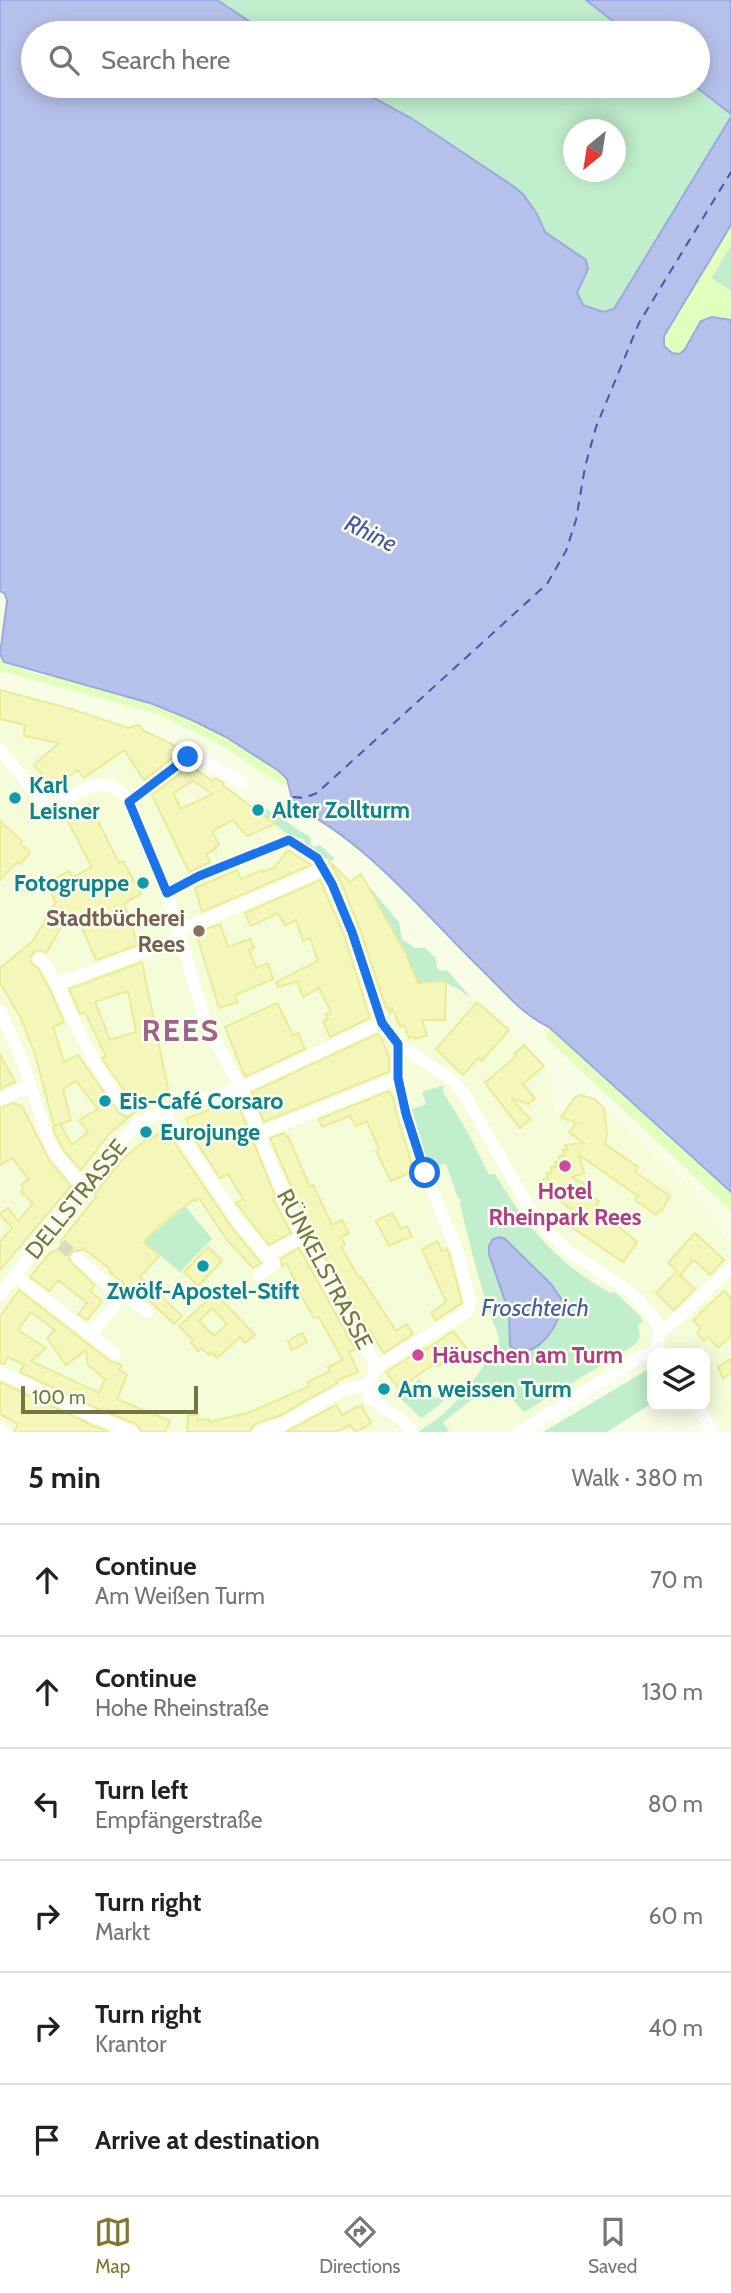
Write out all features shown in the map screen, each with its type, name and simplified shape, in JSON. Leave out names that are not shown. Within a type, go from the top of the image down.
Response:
[{"type":"street","points":[[2,757],[50,807],[96,785],[112,785],[121,790],[129,802],[194,755],[240,782]]},
{"type":"street","name":"RÜNKELSTRASSE","points":[[129,802],[167,893],[207,1027],[241,1088],[303,1236],[377,1367],[369,1385],[369,1396],[377,1405],[400,1416],[410,1431]]},
{"type":"street","points":[[167,893],[199,876],[289,840],[317,858],[332,884],[352,932],[382,1023],[398,1044],[454,1080],[526,1202],[548,1232],[567,1250],[632,1293],[654,1319],[660,1331],[658,1348]]},
{"type":"street","points":[[57,984],[322,870]]},
{"type":"street","points":[[39,958],[57,984],[93,1062],[108,1087],[132,1116]]},
{"type":"street","points":[[0,1010],[10,1028],[47,1137],[57,1156],[83,1186]]},
{"type":"street","name":"DELLSTRASSE","points":[[0,1294],[108,1154],[132,1116],[162,1112],[241,1088],[382,1023]]},
{"type":"street","points":[[377,1367],[468,1311],[471,1304],[457,1250],[425,1173],[406,1114],[398,1078],[398,1044]]},
{"type":"street","points":[[260,1133],[398,1078]]},
{"type":"street","points":[[0,1099],[31,1085]]},
{"type":"street","points":[[162,1112],[180,1133],[239,1223],[274,1264],[259,1275]]},
{"type":"street","points":[[268,1255],[303,1236]]},
{"type":"street","points":[[77,1258],[122,1296],[135,1301],[148,1312]]},
{"type":"street","points":[[660,1331],[670,1325],[731,1268]]},
{"type":"street","points":[[15,1276],[115,1354]]},
{"type":"street","points":[[92,1335],[122,1296]]},
{"type":"street","points":[[519,1432],[647,1354]]},
{"type":"street","points":[[0,1372],[133,1432]]},
{"type":"street","points":[[258,1432],[285,1423],[342,1390],[369,1385]]},
{"type":"street","points":[[699,1411],[713,1432]]},
{"type":"shaded area","points":[[217,0],[586,0],[613,21],[249,21]]},
{"type":"shaded area","points":[[374,98],[710,98],[731,114],[614,310],[603,312],[583,305],[577,293],[588,269],[556,238],[545,232],[537,214],[513,186],[411,118]]},
{"type":"shaded area","points":[[731,245],[731,291],[711,279]]},
{"type":"shaded area","points":[[0,690],[129,728],[139,725],[144,731],[172,744],[182,753],[179,757],[237,795],[235,798],[298,839],[304,839],[306,844],[330,861],[351,883],[362,876],[405,952],[418,983],[440,980],[451,983],[481,1005],[531,1051],[543,1064],[551,1079],[555,1096],[553,1112],[561,1117],[575,1097],[581,1095],[596,1100],[692,1188],[731,1245],[731,1432],[723,1432],[710,1411],[710,1348],[671,1348],[666,1340],[653,1348],[647,1348],[647,1352],[522,1432],[0,1432]]},
{"type":"shaded area","points":[[264,807],[311,838],[311,845],[320,845],[335,859],[330,861],[305,844],[304,839],[293,837],[283,830],[263,815]]},
{"type":"shaded area","points":[[367,884],[399,922],[402,939],[415,948],[425,948],[436,958],[437,968],[441,971],[447,970],[471,998],[446,983],[419,983]]},
{"type":"shaded area","points":[[444,1085],[443,1092],[489,1175],[495,1174],[531,1227],[573,1268],[610,1293],[615,1292],[643,1322],[638,1325],[640,1337],[636,1344],[524,1412],[496,1381],[443,1422],[449,1432],[417,1432],[456,1402],[493,1355],[499,1341],[474,1259],[461,1199],[458,1198],[446,1164],[429,1167],[412,1109],[426,1104],[422,1092]]},
{"type":"shaded area","points":[[185,1206],[212,1239],[180,1272],[133,1232],[141,1222],[154,1233]]},
{"type":"shaded area","points":[[647,1370],[647,1406],[607,1432],[543,1432]]},
{"type":"shaded area","points":[[420,1379],[436,1399],[450,1387],[453,1391],[421,1418],[396,1394]]},
{"type":"sand","points":[[731,225],[731,245],[711,278],[731,291],[731,320],[724,318],[701,321],[685,349],[680,354],[672,353],[664,346],[664,336]]},
{"type":"sand","points":[[0,655],[8,662],[28,671],[109,690],[192,720],[220,733],[268,762],[287,779],[286,785],[217,743],[157,714],[0,671]]},
{"type":"sand","points":[[551,1028],[731,1192],[731,1211],[545,1037]]},
{"type":"water","name":"Rhine","points":[[0,0],[217,0],[249,21],[21,21],[21,98],[374,98],[411,118],[523,194],[545,232],[586,260],[588,269],[577,293],[583,305],[603,312],[614,309],[731,117],[731,225],[664,336],[664,346],[672,353],[680,354],[701,321],[712,317],[731,320],[731,1192],[549,1027],[512,1001],[393,879],[345,838],[294,806],[287,779],[279,771],[226,737],[153,704],[4,662],[0,654],[7,601],[5,594],[0,591]]},
{"type":"water","points":[[586,0],[731,0],[731,114],[710,98],[710,21],[613,21]]},
{"type":"water","name":"Froschteich","points":[[493,1239],[505,1239],[551,1284],[562,1300],[558,1319],[552,1329],[537,1346],[528,1350],[519,1351],[510,1346],[509,1313],[489,1254]]},
{"type":"building","points":[[0,690],[128,728],[139,725],[144,731],[181,751],[144,780],[124,750],[84,778],[78,770],[53,787],[34,765],[59,743],[24,736],[25,725],[0,719]]},
{"type":"building","points":[[190,766],[213,781],[215,778],[224,783],[223,785],[253,808],[257,805],[264,807],[264,816],[275,824],[247,836],[233,820],[212,831],[219,845],[206,854],[210,862],[189,872],[152,795]],"holes":[[[193,781],[213,794],[181,809],[173,793]]]},
{"type":"building","points":[[89,804],[119,863],[123,861],[141,894],[124,903],[138,945],[96,960],[81,925],[71,925],[66,919],[46,953],[40,950],[34,952],[30,958],[49,988],[64,1022],[53,1027],[64,1062],[78,1055],[119,1113],[127,1117],[134,1112],[133,1103],[102,1058],[106,1056],[85,1012],[80,1014],[69,989],[142,962],[169,1094],[142,1106],[109,1134],[81,1170],[64,1151],[55,1134],[53,1127],[58,1125],[54,1126],[35,1054],[21,1018],[0,983],[0,968],[33,941],[56,902],[49,890],[56,886],[52,880],[69,871],[73,877],[92,867],[65,816]],"holes":[[[128,991],[136,1032],[110,1040],[95,1002]],[[76,1081],[98,1109],[79,1120],[88,1132],[72,1145],[60,1124],[71,1120],[63,1089]]]},
{"type":"building","points":[[0,821],[22,841],[20,843],[30,853],[0,880]]},
{"type":"building","points":[[288,850],[311,865],[202,912],[195,888],[237,870],[241,879],[262,870],[263,872],[275,867]]},
{"type":"building","points":[[328,860],[350,882],[361,874],[406,954],[418,983],[446,981],[445,1020],[422,1020],[427,1035],[409,1038],[404,1025],[400,1027],[392,1008],[390,1013],[388,1007],[386,1008],[360,929],[340,880]]},
{"type":"building","points":[[320,880],[344,935],[370,1018],[330,1037],[323,1021],[328,1019],[326,1014],[331,1012],[319,988],[303,997],[297,981],[278,987],[276,982],[318,961],[310,938],[303,941],[296,920],[285,925],[278,913],[251,926],[245,913]]},
{"type":"building","points":[[220,924],[228,947],[250,939],[254,948],[249,950],[256,968],[268,963],[273,979],[235,995],[237,1002],[219,1008],[196,933]]},
{"type":"building","points":[[477,1002],[509,1030],[482,1061],[478,1058],[463,1075],[436,1049]]},
{"type":"building","points":[[277,1003],[293,1035],[298,1033],[305,1049],[245,1077],[225,1027]]},
{"type":"building","points":[[377,1034],[381,1037],[389,1057],[389,1072],[264,1122],[252,1092]]},
{"type":"building","points":[[524,1045],[544,1066],[523,1084],[535,1098],[528,1104],[511,1098],[530,1119],[520,1128],[485,1083],[516,1056],[514,1054]]},
{"type":"building","points":[[0,1054],[15,1082],[0,1089]]},
{"type":"building","points":[[389,1091],[414,1171],[391,1181],[376,1151],[379,1149],[367,1121],[356,1126],[350,1116],[322,1127],[319,1119]]},
{"type":"building","points":[[581,1095],[596,1100],[604,1108],[607,1134],[605,1144],[638,1167],[635,1172],[670,1196],[656,1215],[635,1200],[638,1196],[579,1155],[584,1173],[572,1177],[591,1188],[593,1197],[599,1201],[595,1207],[637,1242],[623,1262],[570,1226],[578,1215],[541,1186],[543,1179],[548,1179],[547,1173],[552,1173],[551,1167],[556,1167],[555,1162],[560,1161],[559,1156],[564,1156],[563,1150],[568,1150],[565,1145],[584,1143],[569,1132],[576,1123],[561,1117],[575,1097]]},
{"type":"building","points":[[236,1099],[276,1198],[273,1199],[291,1233],[269,1245],[236,1203],[243,1199],[228,1174],[220,1178],[193,1137],[186,1119]]},
{"type":"building","points":[[13,1103],[22,1106],[49,1160],[71,1186],[0,1270],[0,1242],[12,1228],[0,1214],[8,1208],[18,1221],[33,1203],[21,1192],[24,1189],[21,1185],[29,1179],[12,1158],[0,1165],[0,1108]]},
{"type":"building","points":[[165,1129],[232,1228],[261,1263],[253,1268],[227,1240],[199,1198],[195,1201],[194,1199],[158,1227],[144,1242],[159,1256],[140,1277],[182,1316],[174,1324],[139,1291],[131,1290],[83,1248],[71,1252],[69,1260],[95,1285],[90,1291],[102,1301],[87,1320],[78,1314],[87,1303],[58,1280],[49,1291],[30,1277],[50,1253],[66,1247],[60,1242],[122,1160],[148,1138],[150,1140]]},
{"type":"building","points":[[284,1133],[288,1136],[310,1187],[313,1185],[332,1225],[342,1220],[349,1233],[341,1237],[345,1244],[341,1247],[359,1278],[361,1277],[396,1331],[407,1324],[413,1334],[384,1353],[344,1291],[311,1232],[270,1138]]},
{"type":"building","points":[[392,1213],[401,1229],[407,1226],[412,1236],[389,1246],[376,1221]]},
{"type":"building","points":[[695,1233],[724,1260],[710,1275],[694,1260],[680,1275],[695,1289],[674,1310],[656,1293],[677,1271],[668,1263]]},
{"type":"building","points":[[437,1241],[442,1251],[447,1249],[449,1253],[462,1303],[436,1320],[431,1313],[446,1302],[422,1249]]},
{"type":"building","name":"Zwölf-Apostel-Stift","points":[[208,1247],[222,1261],[198,1286],[184,1272]]},
{"type":"building","points":[[299,1248],[355,1349],[349,1352],[358,1372],[336,1381],[337,1383],[281,1415],[255,1424],[249,1432],[187,1432],[188,1415],[198,1415],[198,1420],[209,1419],[209,1422],[248,1413],[310,1386],[308,1382],[330,1371],[328,1367],[343,1360],[319,1317],[314,1318],[286,1263],[282,1266],[281,1258]]},
{"type":"building","points":[[19,1290],[110,1361],[122,1365],[119,1369],[127,1375],[117,1399],[170,1421],[165,1432],[142,1432],[136,1424],[20,1372],[24,1365],[8,1357],[4,1364],[0,1363],[0,1317]],"holes":[[[31,1312],[55,1330],[47,1338],[66,1365],[86,1350],[88,1365],[105,1379],[99,1393],[31,1361],[46,1348],[18,1330]]]},
{"type":"building","points":[[213,1291],[255,1335],[245,1343],[240,1337],[217,1358],[212,1352],[209,1355],[202,1348],[198,1351],[191,1343],[193,1340],[179,1326],[206,1302],[204,1300]],"holes":[[[212,1308],[227,1324],[214,1336],[199,1321]]]},
{"type":"building","points":[[724,1291],[731,1298],[731,1336],[718,1348],[708,1337],[704,1341],[697,1333],[701,1329],[693,1320]]},
{"type":"building","points":[[453,1331],[466,1347],[438,1366],[437,1363],[425,1370],[399,1389],[386,1372]]},
{"type":"building","points":[[302,1333],[307,1342],[292,1350],[288,1341]]},
{"type":"building","points":[[731,1359],[731,1373],[723,1378],[718,1367]]},
{"type":"building","points":[[0,1382],[109,1432],[14,1432],[18,1424],[0,1414]]},
{"type":"building","points":[[336,1405],[342,1415],[361,1405],[371,1423],[356,1432],[350,1425],[336,1432],[286,1432]]},
{"type":"ferry route","points":[[293,797],[304,798],[317,793],[547,584],[566,551],[576,520],[585,467],[596,427],[639,323],[731,172]]},
{"type":"tunnel","points":[[47,1233],[77,1258]]},
{"type":"place","name":"Karl Leisner","points":[[15,798]]},
{"type":"place","name":"Alter Zollturm","points":[[258,810]]},
{"type":"place","name":"Fotogruppe","points":[[143,883]]},
{"type":"place","name":"Stadtbücherei Rees","points":[[199,931]]},
{"type":"place","name":"Eis-Café Corsaro","points":[[105,1101]]},
{"type":"place","name":"Eurojunge","points":[[146,1132]]},
{"type":"place","name":"Hotel Rheinpark Rees","points":[[565,1166]]},
{"type":"place","name":"Zwölf-Apostel-Stift","points":[[203,1266]]},
{"type":"place","name":"Häuschen am Turm","points":[[418,1355]]},
{"type":"place","name":"Am weissen Turm","points":[[384,1389]]},
{"type":"district","name":"REES","points":[[181,1030]]},
{"type":"route","points":[[188,757],[129,802],[167,893],[199,876],[289,840],[317,858],[332,884],[352,932],[382,1023],[398,1044],[398,1078],[406,1114],[425,1173]]}]
